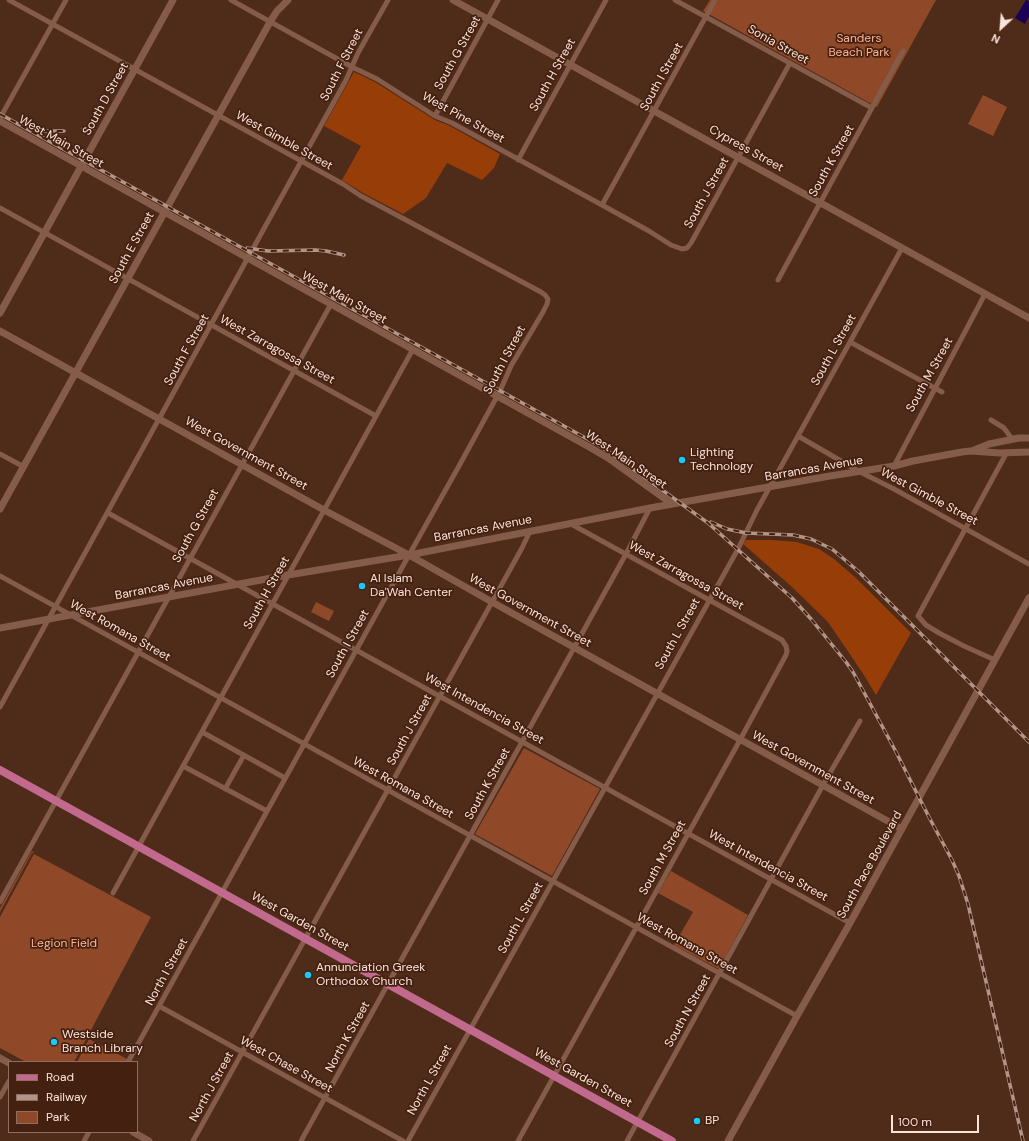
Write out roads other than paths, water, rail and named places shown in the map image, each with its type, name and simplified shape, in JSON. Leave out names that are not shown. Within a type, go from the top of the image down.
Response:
[{"type":"main road","name":"West Garden Street","points":[[0,770],[672,1141]]},
{"type":"street","name":"West Gimble Street","points":[[9,0],[343,184],[361,196],[542,292],[548,299]]},
{"type":"street","points":[[0,120],[66,0]]},
{"type":"street","name":"South D Street","points":[[0,313],[173,0]]},
{"type":"street","name":"West Pine Street","points":[[231,0],[352,67],[377,79],[435,116],[452,123],[649,231],[671,245],[682,249],[687,248]]},
{"type":"street","name":"South E Street","points":[[0,510],[270,22],[288,0]]},
{"type":"street","name":"South F Street","points":[[0,707],[212,325],[388,0]]},
{"type":"street","name":"Cypress Street","points":[[452,0],[1029,318]]},
{"type":"street","name":"South G Street","points":[[435,116],[498,0]]},
{"type":"street","name":"South H Street","points":[[518,160],[606,0]]},
{"type":"street","name":"Sonia Street","points":[[675,0],[872,108]]},
{"type":"street","name":"South I Street","points":[[602,205],[715,0]]},
{"type":"street","name":"South K Street","points":[[778,280],[903,51]]},
{"type":"street","name":"South J Street","points":[[687,248],[714,203],[790,63]]},
{"type":"street","name":"West Main Street","points":[[0,120],[600,453],[672,504]]},
{"type":"street","name":"West Zarragossa Street","points":[[0,208],[376,416]]},
{"type":"street","name":"South L Street","points":[[470,1030],[738,549],[757,510],[902,248]]},
{"type":"street","name":"South M Street","points":[[894,466],[985,294]]},
{"type":"street","name":"South I Street","points":[[222,892],[459,466],[511,366],[543,312],[548,299]]},
{"type":"street","name":"South G Street","points":[[0,902],[330,304]]},
{"type":"street","name":"West Government Street","points":[[0,331],[324,510],[409,555],[902,829]]},
{"type":"street","points":[[850,342],[942,392]]},
{"type":"street","name":"South H Street","points":[[113,893],[413,349]]},
{"type":"street","points":[[990,420],[1004,428],[1012,440]]},
{"type":"street","name":"West Gimble Street","points":[[798,436],[860,472],[966,528],[1029,564]]},
{"type":"street","name":"Barrancas Avenue","points":[[0,628],[288,575],[409,555],[672,504],[894,466],[913,461],[970,451],[989,444],[1029,438]]},
{"type":"street","name":"Barrancas Avenue","points":[[970,451],[1029,452]]},
{"type":"street","points":[[995,660],[939,633],[926,625],[918,616],[1007,452]]},
{"type":"street","points":[[0,454],[24,467]]},
{"type":"street","name":"South K Street","points":[[388,984],[650,508]]},
{"type":"street","name":"West Intendencia Street","points":[[108,513],[850,923]]},
{"type":"street","name":"West Zarragossa Street","points":[[571,524],[782,640],[787,649]]},
{"type":"street","name":"South J Street","points":[[306,938],[530,531]]},
{"type":"street","name":"West Romana Street","points":[[0,576],[797,1016]]},
{"type":"street","name":"South Pace Boulevard","points":[[728,1141],[1029,598]]},
{"type":"street","name":"South M Street","points":[[518,1141],[740,740],[786,655],[787,649]]},
{"type":"street","name":"South N Street","points":[[627,1141],[860,721]]},
{"type":"street","points":[[202,732],[286,778]]},
{"type":"street","points":[[225,789],[244,755]]},
{"type":"street","points":[[183,766],[267,811]]},
{"type":"street","name":"North I Street","points":[[129,1061],[222,892]]},
{"type":"street","name":"North J Street","points":[[193,1141],[306,938]]},
{"type":"street","name":"North K Street","points":[[301,1141],[388,984]]},
{"type":"street","name":"West Chase Street","points":[[159,1006],[403,1141]]},
{"type":"street","name":"North L Street","points":[[408,1141],[470,1030]]},
{"type":"street","points":[[0,1097],[8,1083]]},
{"type":"street","points":[[135,1133],[149,1141]]},
{"type":"railway","points":[[0,114],[600,446],[708,523],[792,598],[811,619],[853,672],[895,750],[959,876],[968,904],[1023,1141]]},
{"type":"railway","points":[[83,129],[93,128]]},
{"type":"railway","points":[[33,129],[41,131],[64,131]]},
{"type":"railway","points":[[247,248],[268,251],[315,250],[344,255]]},
{"type":"railway","points":[[711,522],[727,529],[746,533],[793,535],[811,539],[832,549],[858,571],[1029,742]]},
{"type":"place","name":"Lighting Technology","points":[[682,460]]},
{"type":"place","name":"Al Islam Da'Wah Center","points":[[362,586]]},
{"type":"place","name":"Annunciation Greek Orthodox Church","points":[[308,975]]},
{"type":"place","name":"Westside Branch Library","points":[[54,1042]]},
{"type":"place","name":"BP","points":[[697,1121]]},
{"type":"park label","name":"Sanders Beach Park","points":[[859,46]]},
{"type":"park label","name":"Legion Field","points":[[64,944]]}]
